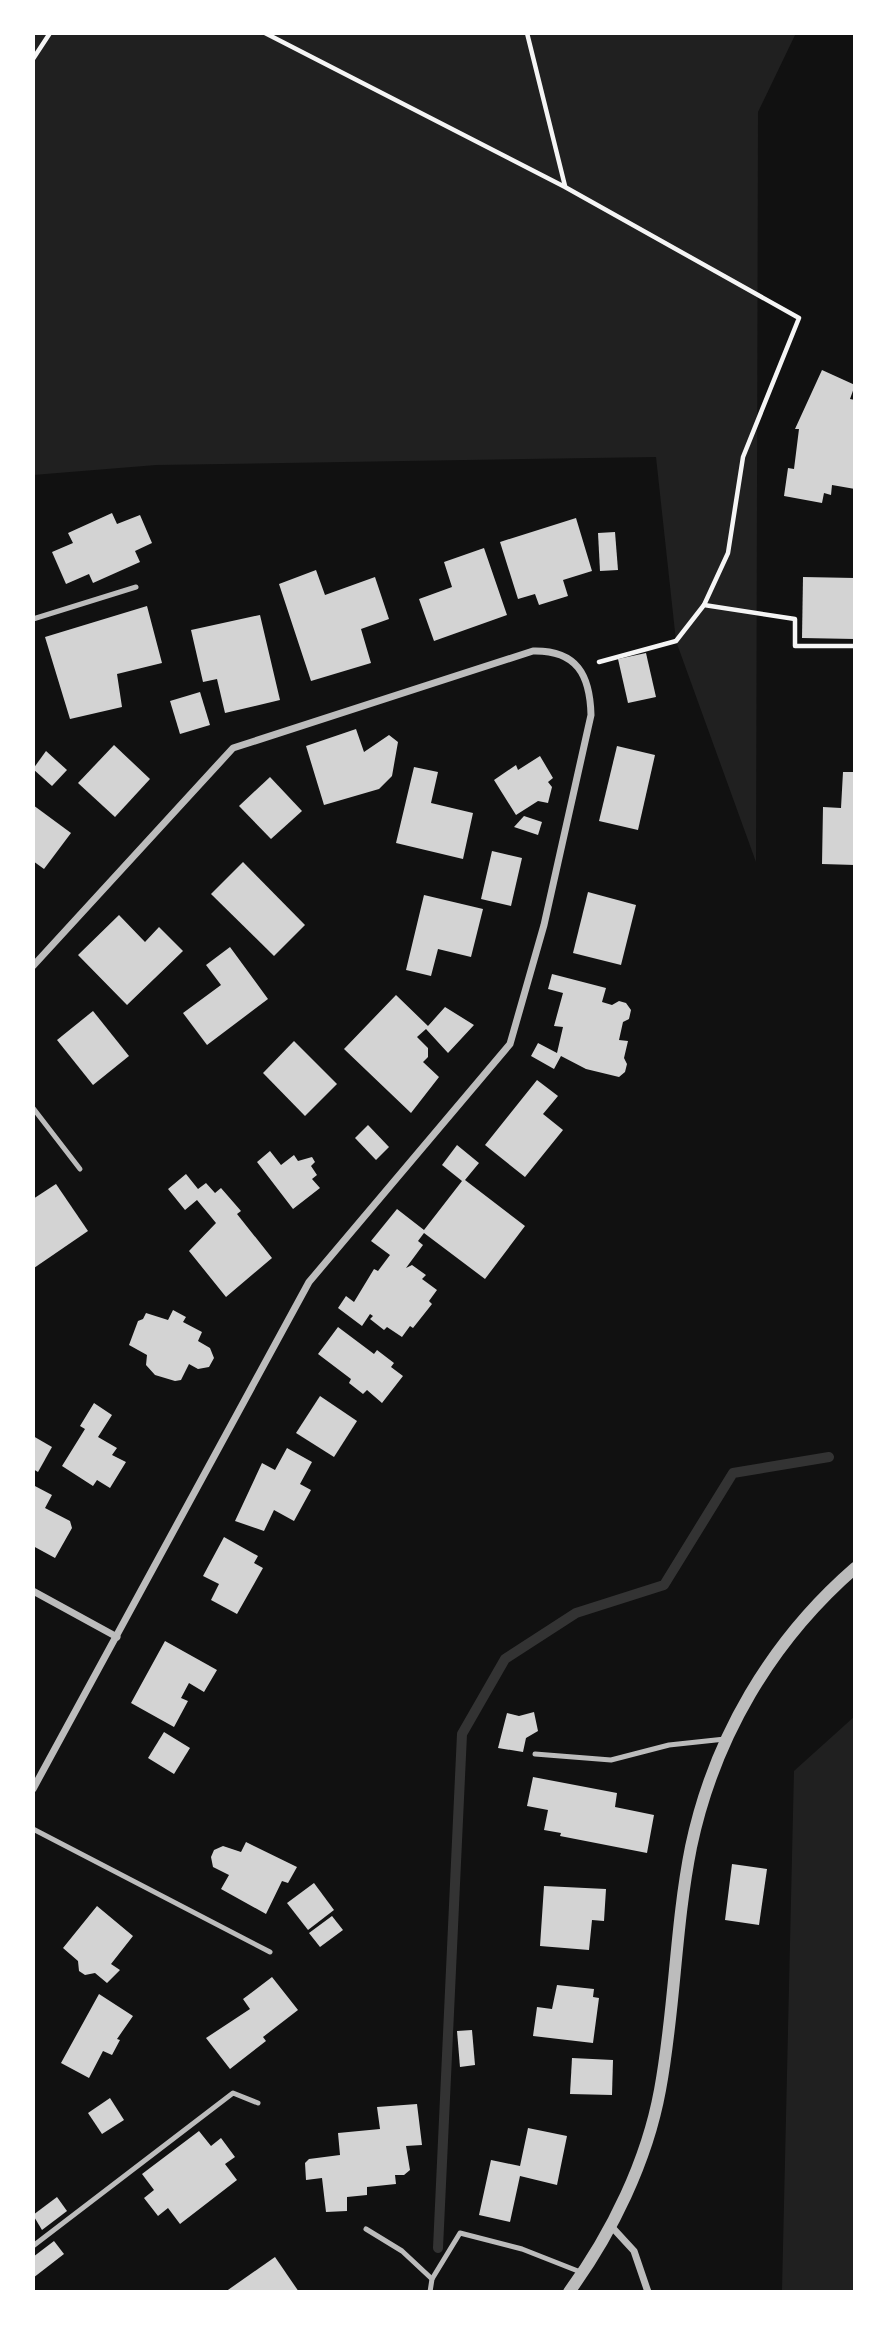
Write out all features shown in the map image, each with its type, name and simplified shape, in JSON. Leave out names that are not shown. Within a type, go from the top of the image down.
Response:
[{"type":"street","points":[[33,1789],[309,1282],[510,1044],[544,925],[591,715],[591,692],[580,668],[567,657],[550,651],[520,655],[233,748],[35,965]]},
{"type":"street","points":[[33,956],[35,965]]},
{"type":"street","points":[[569,2292],[611,2226],[641,2155],[660,2091],[691,1847],[706,1790],[725,1739],[752,1690],[782,1645],[817,1602],[855,1568]]},
{"type":"street","points":[[33,1591],[117,1637]]},
{"type":"street","points":[[611,2226],[634,2251],[648,2292]]},
{"type":"lane","points":[[33,619],[136,587]]},
{"type":"lane","points":[[33,1108],[80,1169]]},
{"type":"lane","points":[[535,1754],[611,1760],[668,1745],[725,1739]]},
{"type":"lane","points":[[33,1829],[270,1952]]},
{"type":"lane","points":[[33,2246],[233,2094],[258,2102]]},
{"type":"lane","points":[[366,2229],[402,2251],[432,2279]]},
{"type":"lane","points":[[430,2292],[432,2279],[460,2233],[522,2249],[583,2273]]},
{"type":"path","points":[[33,59],[50,33]]},
{"type":"path","points":[[265,33],[565,187],[799,318],[743,457],[728,552],[704,605],[676,641],[580,668]]},
{"type":"path","points":[[527,33],[565,187]]},
{"type":"path","points":[[704,605],[795,620],[795,646],[855,646]]},
{"type":"shaded area","points":[[33,33],[796,33],[758,112],[756,862],[676,641],[656,457],[156,465],[33,475]]},
{"type":"shaded area","points":[[855,1716],[855,2292],[782,2292],[794,1771]]},
{"type":"building","points":[[822,370],[855,385],[850,399],[855,400],[855,489],[832,485],[831,495],[824,493],[822,503],[784,496],[788,468],[794,469],[799,429],[795,429]]},
{"type":"building","points":[[112,513],[117,524],[140,515],[152,543],[135,551],[140,562],[93,583],[89,574],[66,584],[52,552],[73,543],[68,533]]},
{"type":"building","points":[[576,518],[592,571],[563,580],[568,596],[539,605],[535,594],[518,599],[500,542]]},
{"type":"building","points":[[615,532],[618,570],[600,571],[598,533]]},
{"type":"building","points":[[484,548],[507,615],[434,641],[419,599],[452,587],[444,562]]},
{"type":"building","points":[[316,570],[325,595],[375,577],[389,619],[361,629],[371,663],[311,681],[279,584]]},
{"type":"building","points":[[803,577],[855,578],[855,639],[802,638]]},
{"type":"building","points":[[147,606],[162,663],[117,674],[122,707],[70,719],[45,637]]},
{"type":"building","points":[[260,615],[280,700],[225,713],[217,679],[203,682],[191,630]]},
{"type":"building","points":[[646,653],[656,697],[628,703],[618,659]]},
{"type":"building","points":[[200,692],[210,725],[180,734],[170,701]]},
{"type":"building","points":[[356,729],[364,752],[389,735],[398,742],[392,776],[379,789],[324,805],[306,746]]},
{"type":"building","points":[[114,745],[150,779],[115,817],[78,783]]},
{"type":"building","points":[[617,746],[655,755],[638,830],[599,821]]},
{"type":"building","points":[[46,751],[67,770],[52,786],[33,769]]},
{"type":"building","points":[[540,756],[553,778],[548,782],[552,787],[548,803],[538,801],[516,815],[494,780],[516,765],[518,770]]},
{"type":"building","points":[[414,767],[438,772],[431,803],[473,813],[463,859],[396,843]]},
{"type":"building","points":[[843,772],[855,772],[855,865],[822,864],[823,807],[841,808]]},
{"type":"building","points":[[270,777],[302,811],[271,839],[239,806]]},
{"type":"building","points":[[33,805],[71,833],[44,869],[33,861]]},
{"type":"building","points":[[524,816],[542,822],[538,835],[514,827]]},
{"type":"building","points":[[492,851],[522,858],[511,906],[481,899]]},
{"type":"building","points":[[243,862],[305,925],[274,956],[211,894]]},
{"type":"building","points":[[588,892],[636,905],[621,965],[573,953]]},
{"type":"building","points":[[424,895],[483,909],[471,957],[438,949],[431,976],[406,970]]},
{"type":"building","points":[[119,915],[145,942],[159,927],[183,951],[127,1005],[78,955]]},
{"type":"building","points":[[230,947],[268,999],[207,1045],[183,1013],[221,985],[206,965]]},
{"type":"building","points":[[552,974],[606,988],[602,1002],[612,1005],[619,1001],[626,1003],[631,1010],[629,1019],[623,1022],[619,1040],[628,1041],[624,1058],[627,1064],[625,1072],[619,1077],[586,1069],[561,1056],[554,1069],[531,1056],[538,1043],[557,1053],[563,1027],[554,1026],[563,993],[548,989]]},
{"type":"building","points":[[396,995],[428,1026],[445,1007],[474,1025],[448,1053],[426,1029],[417,1037],[428,1048],[428,1057],[423,1062],[439,1077],[411,1113],[344,1049]]},
{"type":"building","points":[[93,1011],[129,1056],[93,1085],[57,1040]]},
{"type":"building","points":[[294,1041],[337,1084],[305,1116],[263,1073]]},
{"type":"building","points":[[537,1080],[558,1096],[543,1114],[563,1130],[525,1177],[485,1145]]},
{"type":"building","points":[[368,1125],[389,1147],[376,1160],[355,1138]]},
{"type":"building","points":[[457,1145],[479,1163],[465,1180],[525,1226],[485,1279],[424,1233],[418,1241],[423,1245],[406,1268],[412,1265],[426,1275],[422,1279],[437,1290],[429,1301],[432,1304],[402,1337],[387,1327],[384,1330],[370,1319],[373,1316],[370,1314],[362,1326],[338,1308],[346,1296],[354,1302],[374,1269],[378,1271],[390,1255],[371,1241],[397,1209],[424,1230],[462,1181],[442,1165]]},
{"type":"building","points":[[270,1151],[281,1165],[294,1155],[298,1161],[312,1157],[315,1162],[311,1166],[317,1175],[312,1179],[320,1188],[293,1209],[257,1162]]},
{"type":"building","points":[[186,1174],[198,1189],[206,1183],[215,1193],[221,1188],[241,1211],[237,1214],[272,1258],[226,1297],[189,1251],[216,1223],[197,1200],[185,1210],[168,1189]]},
{"type":"building","points":[[56,1184],[88,1231],[34,1268],[33,1199]]},
{"type":"building","points":[[173,1310],[186,1317],[183,1322],[202,1332],[198,1341],[210,1348],[214,1358],[209,1367],[198,1369],[189,1364],[181,1380],[175,1381],[155,1375],[146,1365],[147,1355],[129,1345],[138,1321],[143,1319],[146,1313],[168,1320]]},
{"type":"building","points":[[338,1327],[374,1354],[377,1350],[394,1363],[391,1367],[403,1376],[382,1403],[367,1390],[363,1394],[349,1383],[351,1379],[318,1354]]},
{"type":"building","points":[[320,1396],[357,1421],[334,1457],[296,1433]]},
{"type":"building","points":[[94,1403],[112,1415],[98,1437],[117,1448],[112,1455],[126,1462],[110,1488],[97,1480],[93,1486],[62,1466],[85,1429],[80,1426]]},
{"type":"building","points":[[33,1436],[52,1447],[38,1472],[33,1469]]},
{"type":"building","points":[[287,1448],[312,1462],[300,1484],[311,1490],[294,1521],[274,1510],[264,1531],[235,1521],[262,1463],[275,1470]]},
{"type":"building","points":[[33,1485],[52,1495],[45,1508],[70,1521],[72,1528],[55,1558],[33,1546]]},
{"type":"building","points":[[224,1537],[258,1556],[254,1563],[263,1568],[237,1614],[211,1600],[219,1584],[203,1576]]},
{"type":"building","points":[[165,1641],[217,1670],[204,1692],[189,1683],[181,1698],[188,1701],[174,1727],[131,1703]]},
{"type":"building","points":[[534,1712],[538,1731],[526,1738],[523,1752],[498,1748],[507,1713],[519,1716]]},
{"type":"building","points":[[164,1732],[190,1748],[174,1774],[148,1758]]},
{"type":"building","points":[[533,1777],[617,1793],[615,1807],[654,1815],[647,1853],[560,1836],[561,1833],[544,1830],[548,1810],[527,1806]]},
{"type":"building","points":[[246,1842],[297,1867],[288,1883],[282,1881],[266,1914],[221,1889],[229,1875],[213,1867],[211,1857],[214,1850],[223,1846],[241,1852]]},
{"type":"building","points":[[732,1864],[767,1869],[759,1925],[725,1920]]},
{"type":"building","points":[[314,1883],[334,1910],[308,1930],[287,1903]]},
{"type":"building","points":[[544,1886],[606,1889],[604,1921],[592,1920],[589,1950],[540,1946]]},
{"type":"building","points":[[97,1906],[133,1936],[111,1964],[120,1970],[107,1983],[95,1973],[85,1975],[79,1971],[78,1961],[63,1948]]},
{"type":"building","points":[[332,1916],[343,1930],[320,1947],[309,1933]]},
{"type":"building","points":[[272,1977],[298,2010],[263,2037],[266,2041],[230,2069],[206,2038],[250,2009],[243,1999]]},
{"type":"building","points":[[557,1985],[594,1989],[593,1997],[599,1998],[593,2043],[533,2036],[537,2007],[552,2009]]},
{"type":"building","points":[[99,1994],[133,2016],[117,2039],[120,2040],[112,2055],[103,2051],[89,2078],[61,2063]]},
{"type":"building","points":[[472,2030],[475,2065],[460,2067],[457,2031]]},
{"type":"building","points":[[572,2058],[613,2060],[612,2095],[570,2094]]},
{"type":"building","points":[[110,2098],[124,2120],[102,2134],[88,2113]]},
{"type":"building","points":[[417,2104],[422,2145],[406,2146],[410,2170],[404,2175],[395,2175],[396,2184],[367,2187],[367,2195],[347,2197],[347,2211],[326,2212],[322,2178],[306,2180],[305,2163],[309,2159],[340,2155],[338,2133],[380,2129],[377,2107]]},
{"type":"building","points":[[528,2128],[567,2136],[557,2185],[520,2176],[510,2222],[479,2215],[491,2160],[520,2166]]},
{"type":"building","points":[[199,2131],[211,2146],[221,2138],[235,2157],[225,2164],[237,2180],[180,2224],[168,2208],[158,2216],[144,2198],[154,2190],[142,2174]]},
{"type":"building","points":[[57,2197],[67,2211],[42,2230],[33,2215]]},
{"type":"building","points":[[54,2241],[64,2254],[33,2278],[33,2257]]},
{"type":"building","points":[[275,2257],[299,2292],[225,2292]]},
{"type":"waterway","points":[[438,2248],[462,1734],[505,1659],[576,1613],[664,1585],[733,1473],[829,1457]]}]
